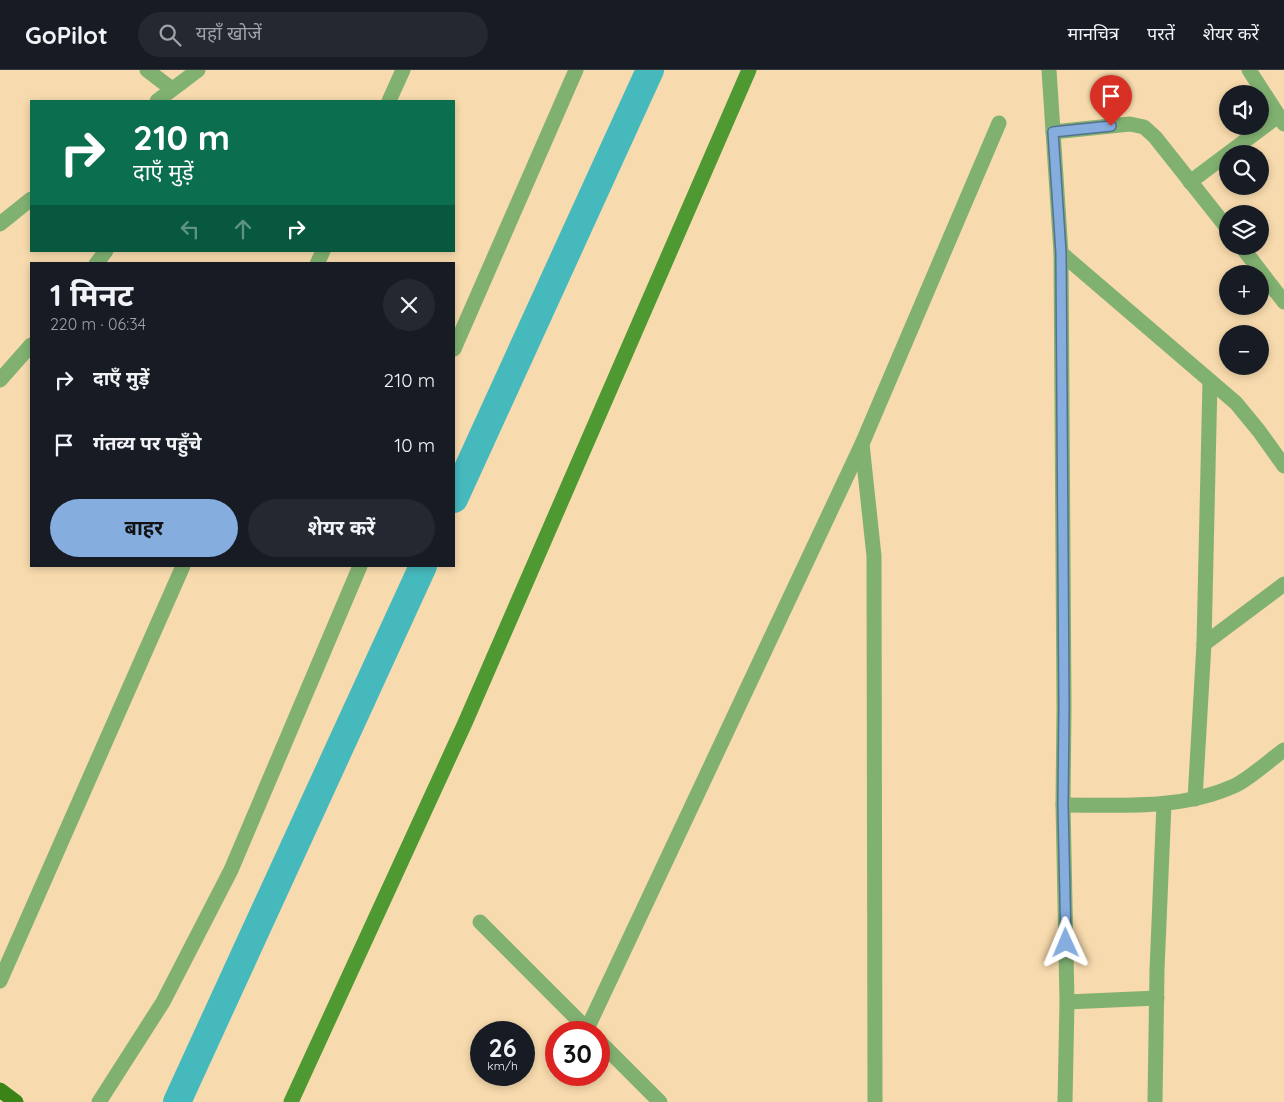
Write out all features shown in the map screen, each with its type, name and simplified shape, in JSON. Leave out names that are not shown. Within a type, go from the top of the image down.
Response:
[{"type":"main road","points":[[0,1090],[16,1102]]},
{"type":"street","points":[[147,70],[172,89]]},
{"type":"street","points":[[158,100],[198,70]]},
{"type":"street","points":[[389,100],[403,70]]},
{"type":"street","points":[[455,347],[576,70]]},
{"type":"street","points":[[292,1102],[469,714],[749,70]]},
{"type":"street","points":[[1048,70],[1061,253],[1063,805],[1067,1002],[1065,1102]]},
{"type":"street","points":[[1190,182],[1281,120],[1248,70]]},
{"type":"street","points":[[593,1021],[862,444],[999,123]]},
{"type":"street","points":[[1053,132],[1130,124],[1144,127],[1155,137],[1219,218]]},
{"type":"street","points":[[0,224],[30,200]]},
{"type":"street","points":[[98,262],[105,252]]},
{"type":"street","points":[[1061,253],[1236,403],[1259,430],[1284,466]]},
{"type":"street","points":[[1248,255],[1284,302]]},
{"type":"street","points":[[0,380],[30,346]]},
{"type":"street","points":[[1195,799],[1204,644],[1210,381]]},
{"type":"street","points":[[862,444],[874,556],[875,1102]]},
{"type":"street","points":[[0,981],[184,567]]},
{"type":"street","points":[[98,1102],[163,1002],[231,870],[360,567]]},
{"type":"street","points":[[1204,644],[1284,584]]},
{"type":"street","points":[[1063,805],[1164,804],[1195,799],[1236,786],[1284,750]]},
{"type":"street","points":[[1155,1102],[1164,804]]},
{"type":"street","points":[[480,922],[578,1021]]},
{"type":"street","points":[[1067,1002],[1157,998]]},
{"type":"street","points":[[610,1052],[660,1102]]},
{"type":"waterway","points":[[455,497],[650,70]]},
{"type":"waterway","points":[[177,1102],[423,567]]},
{"type":"route","points":[[1066,943],[1063,805],[1061,253],[1053,132],[1111,126]]}]
